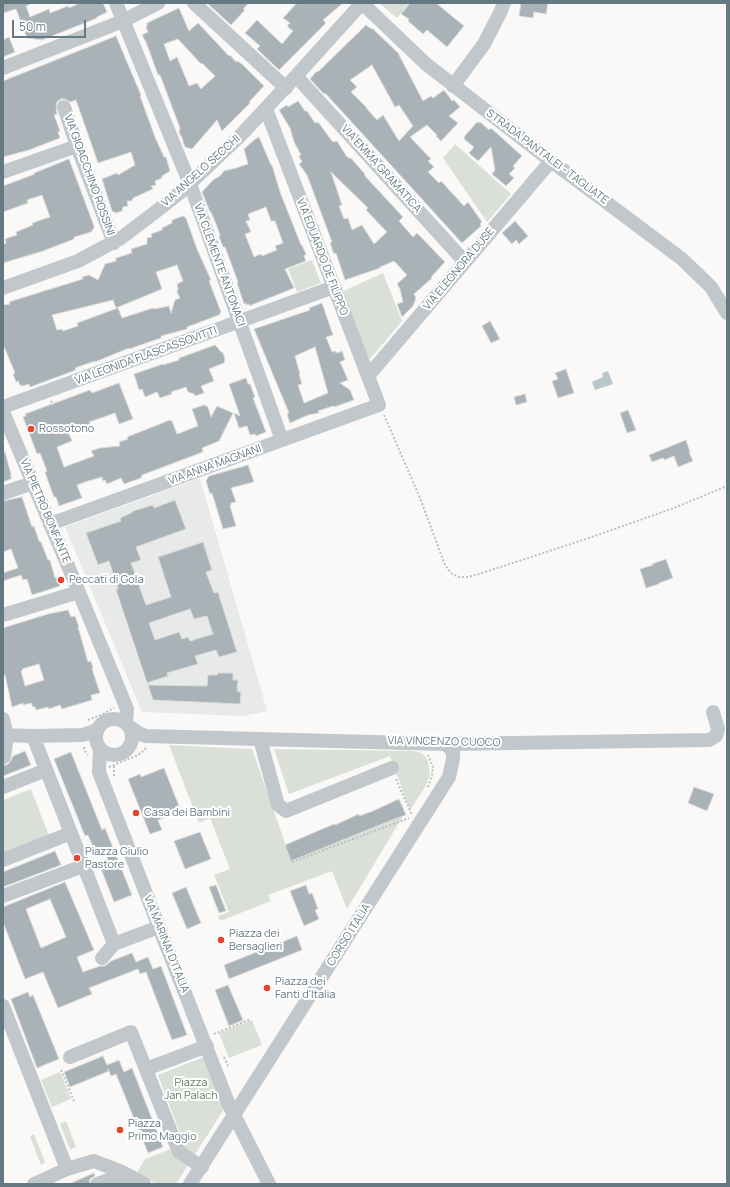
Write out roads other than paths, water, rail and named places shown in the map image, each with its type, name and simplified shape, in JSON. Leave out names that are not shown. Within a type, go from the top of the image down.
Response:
[{"type":"street","name":"VIA CLEMENTE ANTONACI","points":[[116,3],[190,184],[282,440]]},
{"type":"street","points":[[3,68],[123,21],[158,3]]},
{"type":"street","points":[[194,3],[286,88]]},
{"type":"street","name":"VIA ANGELO SECCHI","points":[[3,288],[78,261],[114,242],[127,234],[190,184],[240,136],[286,88],[362,3]]},
{"type":"street","name":"STRADA PANTALEI - TAGLIATE","points":[[362,3],[426,64],[453,86],[682,259],[711,287],[727,313]]},
{"type":"street","points":[[453,86],[484,44],[504,3]]},
{"type":"street","name":"VIA EMMA GRAMATICA","points":[[296,76],[465,262]]},
{"type":"street","name":"VIA GIOACCHINO ROSSINI","points":[[64,107],[77,146],[114,242]]},
{"type":"street","name":"VIA EDUARDO DE FILIPPO","points":[[266,108],[379,405]]},
{"type":"street","points":[[3,172],[77,146]]},
{"type":"street","name":"VIA ELEONORA DUSE","points":[[368,376],[551,161]]},
{"type":"street","name":"VIA LEONIDA FLASCASSOVITTI","points":[[4,415],[239,322],[334,287]]},
{"type":"street","name":"VIA ANNA MAGNANI","points":[[50,524],[379,405]]},
{"type":"street","name":"VIA PIETRO BONFANTE","points":[[4,415],[127,709],[128,725]]},
{"type":"street","points":[[3,493],[32,483]]},
{"type":"street","points":[[3,615],[79,592]]},
{"type":"street","name":"VIA VINCENZO CUOCO","points":[[131,744],[146,741],[260,739],[446,744],[709,740],[716,736],[718,729],[713,712]]},
{"type":"street","points":[[93,736],[100,725],[110,719],[116,718],[122,720],[128,725],[133,738],[131,744],[128,749],[115,760]]},
{"type":"street","points":[[3,719],[5,735],[4,757]]},
{"type":"street","name":"VIA VINCENZO CUOCO","points":[[128,725],[140,734],[146,741]]},
{"type":"street","points":[[5,735],[93,736]]},
{"type":"street","points":[[33,736],[114,944]]},
{"type":"street","points":[[93,736],[105,752],[111,755],[115,760]]},
{"type":"street","name":"VIA MARINAI D'ITALIA","points":[[93,736],[99,772],[159,927],[229,1105],[269,1184]]},
{"type":"street","points":[[260,739],[278,805],[286,811],[392,768]]},
{"type":"street","name":"CORSO ITALIA","points":[[190,1184],[235,1116],[449,777],[453,759],[453,751],[446,744]]},
{"type":"street","points":[[99,772],[109,759],[115,760]]},
{"type":"street","points":[[3,787],[46,770]]},
{"type":"street","points":[[3,860],[71,833]]},
{"type":"street","points":[[3,896],[83,866]]},
{"type":"street","points":[[102,958],[114,944],[159,927]]},
{"type":"street","points":[[3,1006],[67,1169]]},
{"type":"street","points":[[70,1057],[131,1032],[179,1152],[202,1167]]},
{"type":"street","points":[[146,1069],[207,1046]]},
{"type":"street","points":[[34,1184],[67,1169],[94,1161],[122,1172],[144,1184]]},
{"type":"street","points":[[97,1184],[111,1179],[122,1184]]},
{"type":"place","name":"Rossotono","points":[[31,429]]},
{"type":"place","name":"Peccati di Gola","points":[[61,580]]},
{"type":"place","name":"Casa dei Bambini","points":[[136,813]]},
{"type":"place","name":"Piazza Giulio Pastore","points":[[77,858]]},
{"type":"place","name":"Piazza dei Bersaglieri","points":[[221,940]]},
{"type":"place","name":"Piazza dei Fanti d'Italia","points":[[267,988]]},
{"type":"place","name":"Piazza Primo Maggio","points":[[120,1130]]},
{"type":"park label","name":"Piazza Jan Palach","points":[[191,1089]]}]
